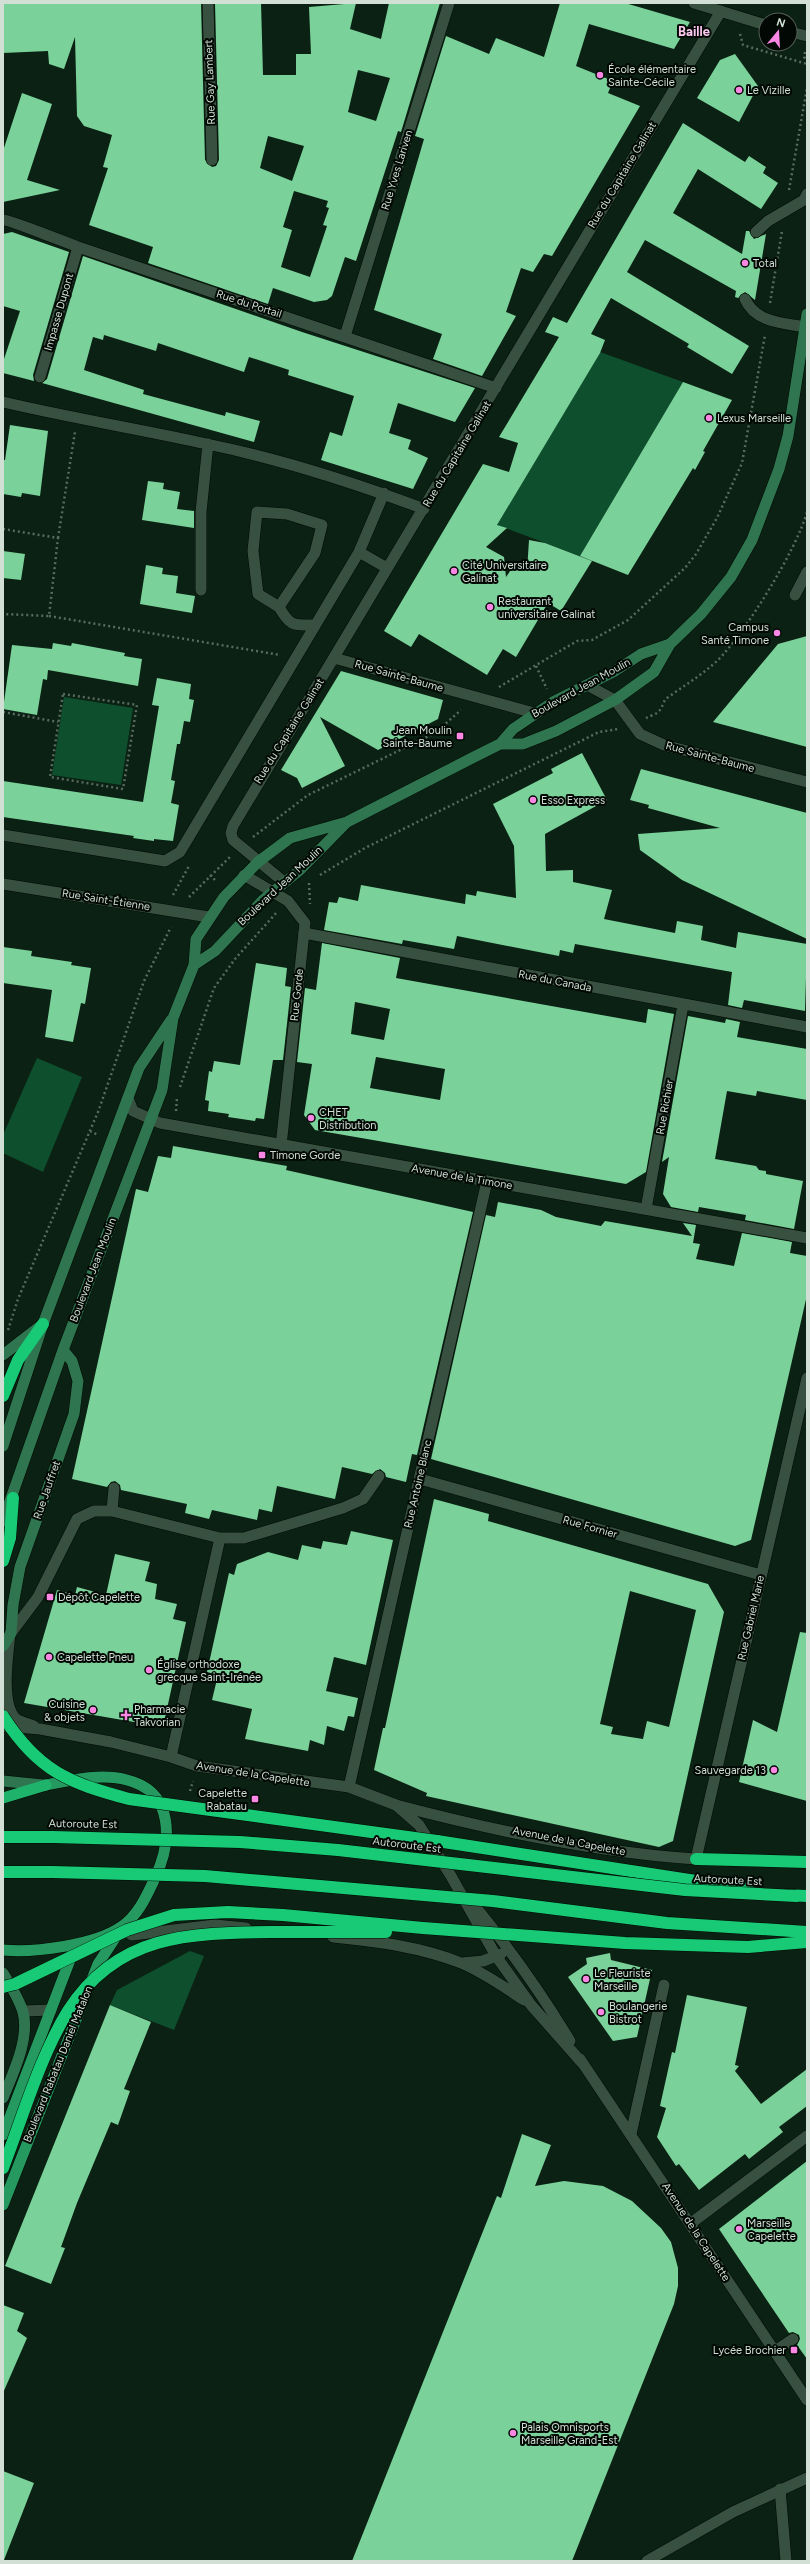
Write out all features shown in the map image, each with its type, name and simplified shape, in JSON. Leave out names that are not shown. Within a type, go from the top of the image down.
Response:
[{"type":"highway","points":[[3,1396],[18,1360],[43,1324]]},
{"type":"highway","points":[[3,1562],[10,1538],[13,1498]]},
{"type":"highway","points":[[3,1716],[18,1740],[45,1766],[84,1787],[129,1800],[349,1828],[801,1896]]},
{"type":"highway","points":[[3,1798],[46,1785]]},
{"type":"highway","name":"Autoroute Est","points":[[3,1837],[240,1842],[338,1850],[685,1890],[801,1896]]},
{"type":"highway","points":[[696,1859],[807,1862]]},
{"type":"highway","points":[[3,1872],[205,1876],[492,1901],[667,1923],[807,1932]]},
{"type":"highway","points":[[3,1987],[15,1984],[127,1930],[174,1915],[228,1912],[283,1915],[423,1928],[632,1943],[748,1947],[807,1942]]},
{"type":"highway","points":[[3,2168],[42,2066],[68,2012],[90,1983],[132,1952],[164,1940],[206,1932],[397,1932],[423,1928]]},
{"type":"main road","name":"Boulevard Jean Moulin","points":[[500,744],[523,744],[556,731],[615,700],[654,672],[670,644],[701,614],[730,577],[752,540],[768,502],[788,436],[807,314]]},
{"type":"main road","name":"Boulevard Jean Moulin","points":[[3,1446],[43,1324],[139,1068],[172,1018],[194,965],[196,939],[209,917],[224,897],[258,862],[290,838],[347,822],[500,744],[512,728],[534,713],[615,671],[641,654],[670,644]]},
{"type":"main road","name":"Boulevard Jean Moulin","points":[[194,965],[215,951],[263,900],[300,870],[347,822]]},
{"type":"main road","name":"Boulevard Jean Moulin","points":[[3,1521],[13,1498],[63,1350],[162,1090],[172,1018]]},
{"type":"main road","points":[[3,1355],[43,1324]]},
{"type":"main road","name":"Rue Jauffret","points":[[3,1646],[11,1633],[13,1605],[20,1567],[74,1414],[78,1381],[72,1361],[63,1350]]},
{"type":"main road","points":[[3,1781],[46,1785],[105,1777],[128,1780],[144,1787],[156,1798],[164,1811],[168,1834],[162,1863],[136,1913],[121,1927],[98,1939],[44,1948],[3,1950]]},
{"type":"main road","name":"Boulevard Rabatau Daniel Matalon","points":[[3,2205],[98,1964],[121,1927]]},
{"type":"main road","points":[[3,2135],[77,1943]]},
{"type":"main road","points":[[3,1973],[23,2011],[25,2025],[22,2044],[15,2068],[3,2098]]},
{"type":"street","name":"Rue Gay Lambert","points":[[208,3],[212,160]]},
{"type":"street","name":"Rue Yves Lariven","points":[[345,336],[449,3]]},
{"type":"street","points":[[694,3],[758,22]]},
{"type":"street","name":"Rue du Capitaine Galinat","points":[[284,882],[233,840],[231,833],[232,826],[424,509],[721,11]]},
{"type":"street","points":[[756,232],[785,210],[804,200],[807,194]]},
{"type":"street","name":"Rue du Portail","points":[[3,220],[8,219],[24,228],[78,247],[496,388]]},
{"type":"street","name":"Impasse Dupont","points":[[40,377],[78,247]]},
{"type":"street","points":[[745,299],[749,308],[768,320],[805,327]]},
{"type":"street","points":[[3,402],[77,419],[208,444],[384,493],[424,509]]},
{"type":"street","points":[[201,590],[202,512],[208,444]]},
{"type":"street","points":[[3,835],[165,861],[180,852],[314,625],[359,552],[384,493]]},
{"type":"street","points":[[279,607],[315,553],[322,525],[287,514],[257,512],[253,551],[258,594],[279,607],[290,623],[295,625],[314,625]]},
{"type":"street","points":[[359,552],[387,568]]},
{"type":"street","points":[[795,595],[807,572]]},
{"type":"street","name":"Rue Sainte-Baume","points":[[334,658],[534,713]]},
{"type":"street","name":"Rue Sainte-Baume","points":[[587,685],[615,700],[640,734],[664,745],[807,782]]},
{"type":"street","name":"Rue Gorde","points":[[244,875],[274,891],[288,901],[305,923],[281,1146]]},
{"type":"street","name":"Rue Saint-Étienne","points":[[3,884],[209,917]]},
{"type":"street","name":"Rue du Canada","points":[[304,933],[807,1027]]},
{"type":"street","name":"Rue Richier","points":[[646,1209],[683,1005]]},
{"type":"street","name":"Avenue de la Timone","points":[[128,1098],[133,1110],[150,1120],[281,1146],[807,1238]]},
{"type":"street","name":"Rue Antoine Blanc","points":[[349,1787],[487,1181]]},
{"type":"street","name":"Rue Gabriel Marie","points":[[696,1859],[807,1378]]},
{"type":"street","name":"Rue Jauffret","points":[[40,1729],[17,1719],[10,1711],[5,1672],[11,1633],[43,1589],[77,1519],[94,1511],[112,1511],[220,1538],[244,1538],[343,1508],[363,1499],[379,1476]]},
{"type":"street","name":"Rue Fornier","points":[[420,1479],[761,1574]]},
{"type":"street","points":[[112,1511],[114,1488]]},
{"type":"street","points":[[171,1757],[220,1538]]},
{"type":"street","name":"Avenue de la Capelette","points":[[3,1726],[8,1728],[40,1729],[111,1742],[171,1757],[197,1766],[349,1787],[396,1805],[435,1815],[598,1847],[649,1856],[696,1859]]},
{"type":"street","name":"Avenue de la Capelette","points":[[3,1736],[40,1729]]},
{"type":"street","name":"Avenue de la Capelette","points":[[396,1805],[419,1825],[451,1876],[496,1956],[531,2005],[584,2065]]},
{"type":"street","name":"Avenue de la Capelette","points":[[451,1876],[511,1950],[546,2000],[584,2065],[807,2400]]},
{"type":"street","points":[[121,1927],[132,1935],[214,1925],[371,1940],[461,1963],[499,1983],[531,2005]]},
{"type":"street","points":[[461,1963],[483,1961],[511,1950]]},
{"type":"street","points":[[631,2134],[664,1985]]},
{"type":"street","points":[[23,2011],[51,2010]]},
{"type":"street","points":[[690,2224],[807,2136]]},
{"type":"street","points":[[775,2351],[793,2340]]},
{"type":"street","points":[[647,2561],[780,2488],[807,2478]]},
{"type":"street","points":[[780,2488],[786,2561]]},
{"type":"path","points":[[733,15],[743,45],[807,64]]},
{"type":"path","points":[[494,690],[577,641],[592,640],[628,620],[685,568],[696,554],[717,518],[742,463],[807,88]]},
{"type":"path","points":[[49,616],[58,538],[77,419]]},
{"type":"path","points":[[659,711],[665,699],[697,679],[719,658],[748,621],[777,573],[804,522],[807,512]]},
{"type":"path","points":[[3,529],[58,538]]},
{"type":"path","points":[[3,614],[49,616],[295,658]]},
{"type":"path","points":[[63,694],[136,705],[123,789],[50,777],[58,722],[63,694]]},
{"type":"path","points":[[3,712],[58,722]]},
{"type":"path","points":[[176,1110],[178,1095],[214,988],[235,959],[288,901],[327,870],[365,848],[598,732],[626,728]]},
{"type":"green space","points":[[600,352],[683,382],[580,556],[497,525]]},
{"type":"green space","points":[[64,697],[133,708],[121,785],[52,775]]},
{"type":"green space","points":[[37,1058],[82,1077],[43,1172],[3,1153],[3,1135]]},
{"type":"green space","points":[[190,1951],[204,1956],[174,2030],[110,2005],[117,1990]]},
{"type":"building","points":[[3,3],[201,3],[205,160],[212,167],[216,166],[219,160],[215,3],[261,3],[263,75],[296,75],[296,54],[311,54],[309,7],[356,3],[350,29],[381,39],[389,3],[440,3],[401,132],[398,131],[356,261],[345,257],[332,296],[327,300],[314,302],[273,288],[268,304],[148,263],[153,247],[89,225],[108,168],[103,167],[112,135],[84,126],[77,116],[75,37],[64,69],[49,64],[48,51],[3,53]],"holes":[[[358,70],[390,78],[376,121],[348,112]],[[268,136],[304,146],[292,181],[260,168]],[[294,191],[328,201],[326,207],[329,208],[323,225],[327,226],[310,277],[281,267],[292,230],[283,227]]]},
{"type":"building","points":[[560,3],[625,3],[690,22],[674,49],[589,24],[576,66],[613,81],[608,93],[640,106],[552,256],[544,254],[533,272],[521,268],[506,312],[516,316],[482,376],[433,359],[442,334],[374,310],[424,139],[415,136],[446,36],[489,54],[496,38],[544,57]]},
{"type":"building","points":[[735,54],[758,86],[739,122],[697,98],[720,60]]},
{"type":"building","points":[[22,93],[52,104],[27,180],[60,190],[3,202],[3,151]]},
{"type":"building","points":[[683,123],[745,162],[749,156],[766,167],[763,173],[778,183],[761,209],[698,169],[673,213],[742,254],[746,231],[749,231],[754,239],[766,234],[755,300],[745,292],[738,298],[735,297],[736,291],[645,240],[627,272],[749,346],[732,374],[687,347],[689,344],[611,298],[591,334],[605,340],[600,353],[497,525],[507,528],[486,547],[504,557],[506,577],[515,564],[527,571],[529,540],[545,543],[592,561],[561,611],[548,603],[516,657],[503,649],[487,675],[419,634],[411,647],[384,631],[483,464],[509,472],[518,443],[499,437],[559,337],[545,332],[553,317],[567,323]]},
{"type":"building","points":[[12,232],[69,252],[33,375],[34,381],[3,373],[3,362],[20,311],[3,306],[3,234]]},
{"type":"building","points":[[83,256],[302,332],[475,388],[455,422],[398,403],[389,433],[411,440],[408,449],[428,458],[413,489],[321,460],[330,432],[342,436],[354,396],[288,375],[289,370],[249,357],[244,372],[158,343],[156,351],[104,335],[103,340],[93,337],[84,370],[144,390],[143,394],[225,416],[226,412],[260,421],[254,442],[42,383],[47,379]]},
{"type":"building","points":[[683,382],[732,400],[703,451],[705,452],[695,470],[693,468],[628,575],[580,556]]},
{"type":"building","points":[[10,425],[48,431],[40,496],[22,493],[21,497],[3,494],[3,460],[5,460]]},
{"type":"building","points":[[148,481],[164,483],[163,489],[180,492],[177,509],[194,511],[194,528],[142,520]]},
{"type":"building","points":[[3,551],[25,554],[21,580],[3,578]]},
{"type":"building","points":[[146,565],[163,568],[162,574],[178,576],[176,593],[195,596],[192,613],[140,604]]},
{"type":"building","points":[[807,636],[807,747],[713,722],[778,644]]},
{"type":"building","points":[[53,643],[71,646],[72,643],[125,653],[124,656],[142,659],[138,686],[48,670],[47,680],[43,679],[37,715],[3,709],[12,645],[52,649]]},
{"type":"building","points":[[341,671],[443,700],[438,719],[378,750],[320,717],[345,766],[302,788],[297,778],[281,770]]},
{"type":"building","points":[[157,678],[191,684],[189,699],[194,700],[190,722],[184,721],[180,744],[177,744],[171,780],[175,781],[171,803],[179,805],[173,841],[154,839],[154,841],[133,838],[134,836],[3,817],[3,781],[143,802],[159,706],[152,705]]},
{"type":"building","points":[[582,753],[607,800],[545,834],[546,871],[573,870],[573,882],[612,890],[604,919],[675,933],[677,921],[703,926],[701,940],[736,948],[738,932],[807,944],[805,1011],[744,1000],[742,1008],[728,1005],[732,972],[575,944],[573,953],[560,950],[559,956],[457,936],[454,949],[403,940],[402,944],[324,930],[329,902],[337,903],[339,897],[358,901],[361,885],[465,904],[466,894],[476,896],[477,891],[516,898],[514,846],[493,804],[553,773],[551,769]]},
{"type":"building","points":[[641,769],[807,813],[807,939],[682,880],[640,850],[638,834],[720,828],[648,808],[649,805],[630,800]]},
{"type":"building","points":[[322,943],[400,958],[396,978],[646,1023],[648,1009],[674,1014],[646,1172],[626,1184],[315,1130],[304,1115],[312,1064],[297,1062],[305,988],[316,990]],"holes":[[[355,1002],[390,1009],[384,1040],[351,1034]],[[376,1057],[445,1069],[440,1100],[370,1088]]]},
{"type":"building","points":[[3,947],[32,951],[31,956],[72,962],[71,965],[91,968],[85,1004],[81,1003],[73,1042],[45,1037],[52,990],[3,983]]},
{"type":"building","points":[[256,963],[287,968],[285,986],[291,987],[283,1060],[273,1060],[264,1119],[256,1118],[255,1121],[228,1117],[229,1114],[208,1111],[209,1101],[205,1100],[209,1071],[212,1072],[214,1061],[240,1065]]},
{"type":"building","points":[[688,1016],[725,1023],[726,1019],[740,1022],[737,1037],[807,1049],[807,1100],[757,1091],[756,1096],[727,1091],[715,1159],[756,1166],[759,1170],[766,1171],[766,1174],[803,1181],[794,1229],[745,1220],[746,1215],[699,1207],[698,1212],[671,1207],[663,1194],[669,1157],[662,1162]]},
{"type":"building","points":[[173,1146],[287,1166],[286,1170],[473,1212],[417,1455],[412,1454],[406,1482],[386,1477],[385,1473],[380,1469],[372,1474],[342,1467],[335,1499],[277,1486],[272,1512],[259,1509],[257,1520],[212,1510],[209,1519],[185,1513],[187,1504],[121,1490],[120,1485],[115,1481],[111,1482],[107,1487],[72,1479],[136,1189],[148,1192],[158,1156],[171,1158]]},
{"type":"building","points":[[498,1202],[541,1210],[556,1217],[601,1226],[605,1221],[692,1236],[683,1223],[696,1225],[693,1243],[700,1244],[696,1259],[734,1266],[742,1233],[792,1242],[790,1253],[807,1256],[807,1295],[751,1540],[735,1546],[431,1459],[486,1215],[495,1217]]},
{"type":"building","points":[[434,1499],[489,1514],[488,1521],[708,1584],[724,1612],[673,1841],[659,1847],[426,1796],[427,1793],[374,1770],[383,1728],[385,1728]],"holes":[[[630,1591],[696,1610],[669,1727],[647,1721],[643,1739],[611,1734],[613,1727],[600,1724]]]},
{"type":"building","points":[[351,1531],[393,1540],[366,1665],[334,1657],[326,1691],[358,1698],[354,1717],[348,1716],[344,1731],[327,1726],[324,1745],[310,1740],[308,1751],[245,1739],[252,1709],[212,1700],[218,1675],[207,1672],[229,1573],[234,1575],[237,1564],[268,1552],[298,1560],[302,1545],[321,1549],[323,1541],[347,1545]]},
{"type":"building","points":[[115,1554],[150,1562],[145,1581],[157,1584],[155,1599],[177,1604],[173,1619],[186,1622],[163,1727],[24,1703],[57,1590],[75,1595],[77,1587],[106,1595]]},
{"type":"building","points":[[800,1632],[807,1633],[807,1801],[739,1782],[753,1720],[777,1732]]},
{"type":"building","points":[[610,1953],[611,1960],[652,1970],[637,2037],[613,2041],[568,1977],[587,1964],[586,1958]]},
{"type":"building","points":[[687,1995],[747,2007],[735,2065],[739,2066],[735,2071],[761,2104],[807,2069],[807,2106],[779,2127],[783,2132],[749,2159],[745,2154],[699,2190],[679,2164],[676,2166],[657,2137],[666,2108],[660,2106],[672,2052],[675,2053]]},
{"type":"building","points":[[110,2005],[151,2022],[124,2089],[130,2091],[118,2125],[111,2122],[77,2203],[61,2247],[65,2248],[51,2284],[5,2266]]},
{"type":"building","name":"Palais Omnisports Marseille Grand-Est","points":[[522,2134],[551,2145],[535,2186],[564,2181],[603,2186],[632,2201],[661,2228],[671,2242],[678,2268],[678,2286],[674,2304],[572,2561],[352,2561],[497,2196],[501,2198]]},
{"type":"building","points":[[807,2161],[807,2359],[797,2345],[800,2339],[799,2335],[793,2332],[789,2333],[719,2229]]},
{"type":"building","points":[[3,2305],[24,2313],[17,2331],[27,2338],[3,2393]]},
{"type":"building","points":[[3,2471],[34,2483],[4,2560],[3,2559]]},
{"type":"place","name":"École élémentaire Sainte-Cécile","points":[[600,75]]},
{"type":"place","name":"Le Vizille","points":[[739,90]]},
{"type":"place","name":"Total","points":[[745,263]]},
{"type":"place","name":"Lexus Marseille","points":[[709,418]]},
{"type":"place","name":"Cité Universitaire Galinat","points":[[454,571]]},
{"type":"place","name":"Restaurant universitaire Galinat","points":[[490,607]]},
{"type":"place","name":"Campus Santé Timone","points":[[777,633]]},
{"type":"place","name":"Jean Moulin Sainte-Baume","points":[[460,736]]},
{"type":"place","name":"Esso Express","points":[[533,800]]},
{"type":"place","name":"CHET Distribution","points":[[311,1118]]},
{"type":"place","name":"Timone Gorde","points":[[262,1155]]},
{"type":"place","name":"Dépôt Capelette","points":[[50,1597]]},
{"type":"place","name":"Capelette Pneu","points":[[49,1657]]},
{"type":"place","name":"Église orthodoxe grecque Saint-Irénée","points":[[149,1670]]},
{"type":"place","name":"Cuisine & objets","points":[[93,1710]]},
{"type":"place","name":"Pharmacie Takvorian","points":[[126,1715]]},
{"type":"place","name":"Sauvegarde 13","points":[[774,1770]]},
{"type":"place","name":"Capelette Rabatau","points":[[255,1799]]},
{"type":"place","name":"Le Fleuriste Marseille","points":[[586,1979]]},
{"type":"place","name":"Boulangerie Bistrot","points":[[601,2012]]},
{"type":"place","name":"Marseille Capelette","points":[[739,2229]]},
{"type":"place","name":"Lycée Brochier","points":[[794,2350]]},
{"type":"place","name":"Palais Omnisports Marseille Grand-Est","points":[[513,2433]]},
{"type":"district","name":"Baille","points":[[694,31]]}]
